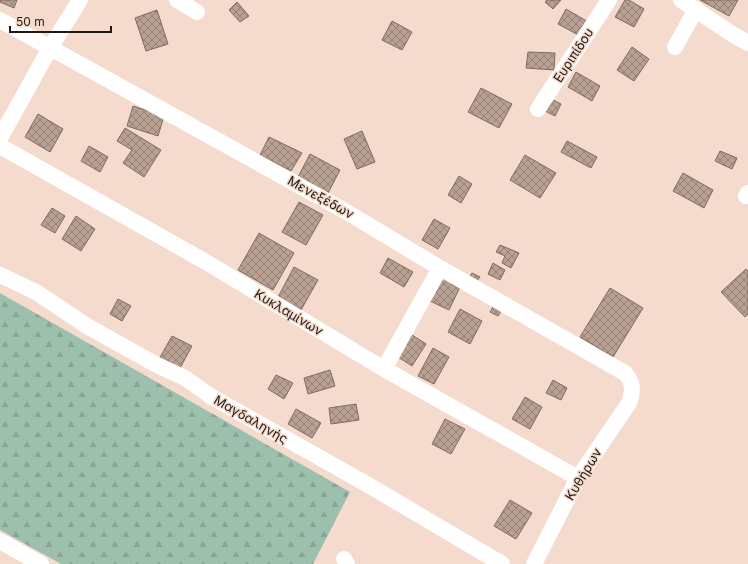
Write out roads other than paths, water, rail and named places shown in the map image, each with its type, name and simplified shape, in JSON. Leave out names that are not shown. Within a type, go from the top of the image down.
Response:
[{"type":"street","points":[[0,138],[50,48],[80,0]]},
{"type":"street","points":[[177,0],[197,12]]},
{"type":"street","name":"Ευριπίδου","points":[[538,109],[608,0]]},
{"type":"street","points":[[681,0],[748,43]]},
{"type":"street","points":[[676,47],[696,9]]},
{"type":"street","name":"Μενεξέδων","points":[[0,20],[345,210],[440,268],[625,373],[629,377],[632,385]]},
{"type":"street","name":"Κυκλαμίνων","points":[[0,146],[206,262],[384,370],[578,478]]},
{"type":"street","points":[[384,370],[440,268]]},
{"type":"street","name":"Μαγδαληνής","points":[[0,275],[36,292],[94,330],[155,364],[185,378],[212,397],[370,486],[502,564]]},
{"type":"street","name":"Κυθήρων","points":[[534,564],[578,478],[628,403],[632,393],[632,385]]},
{"type":"street","points":[[0,541],[41,564]]}]
